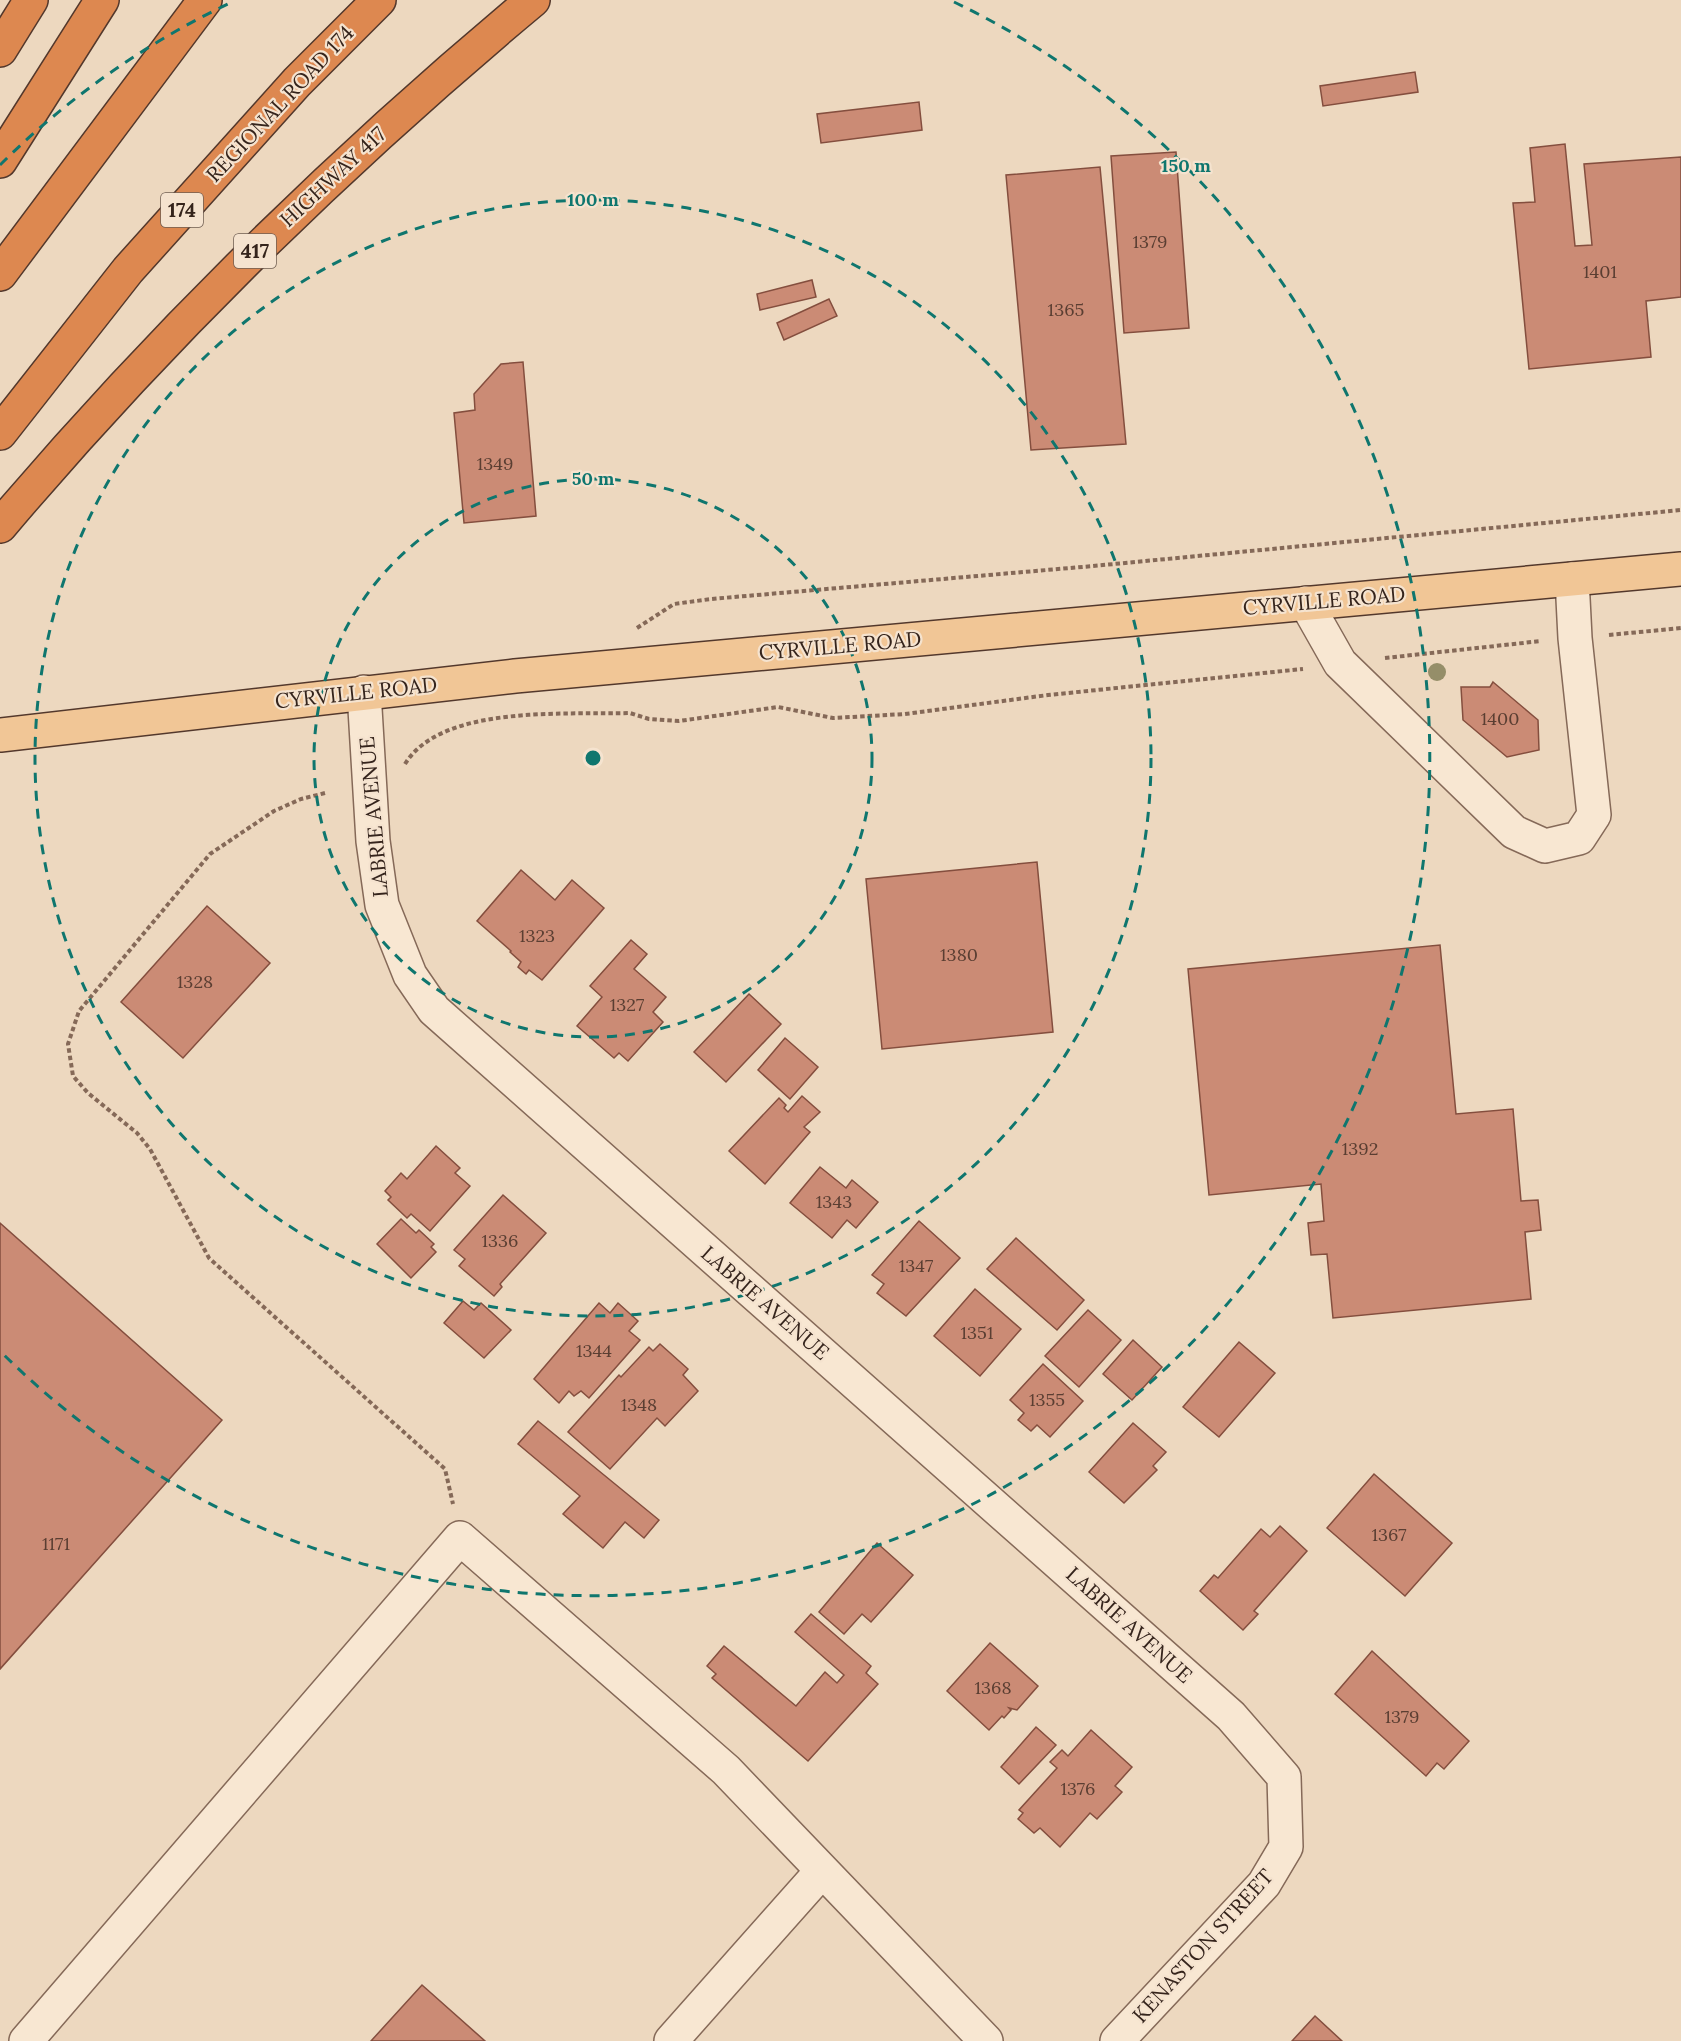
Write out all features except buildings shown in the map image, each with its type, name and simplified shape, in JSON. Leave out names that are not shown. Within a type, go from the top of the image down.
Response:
[{"type":"highway","points":[[0,50],[31,0]]},
{"type":"highway","points":[[0,161],[102,0]]},
{"type":"highway","points":[[0,274],[205,0]]},
{"type":"highway","name":"REGIONAL ROAD 174","points":[[0,433],[128,270],[297,82],[379,0]]},
{"type":"highway","name":"HIGHWAY 417","points":[[0,526],[80,434],[245,260],[414,101],[533,0]]},
{"type":"main road","name":"CYRVILLE ROAD","points":[[0,735],[364,692],[1681,569]]},
{"type":"street","points":[[1306,603],[1340,663],[1514,832],[1545,846],[1579,838],[1594,815],[1575,638],[1572,579]]},
{"type":"street","name":"LABRIE AVENUE","points":[[364,692],[373,841],[382,905],[407,967],[434,1010],[1231,1716],[1284,1777],[1286,1847]]},
{"type":"street","points":[[26,2041],[460,1538],[726,1770],[821,1872],[986,2041]]},
{"type":"street","name":"KENASTON STREET","points":[[1117,2041],[1264,1884],[1286,1847]]},
{"type":"street","points":[[671,2041],[821,1872]]},
{"type":"path","points":[[627,635],[674,604],[1681,510]]},
{"type":"path","points":[[402,769],[424,741],[457,725],[523,716],[630,713],[650,719],[679,721],[778,707],[833,718],[905,714],[1048,695],[1263,675],[1455,648],[1681,628]]},
{"type":"path","points":[[325,793],[301,799],[273,811],[210,854],[79,1011],[68,1044],[74,1076],[88,1093],[138,1133],[150,1149],[209,1258],[444,1469],[460,1538]]}]
